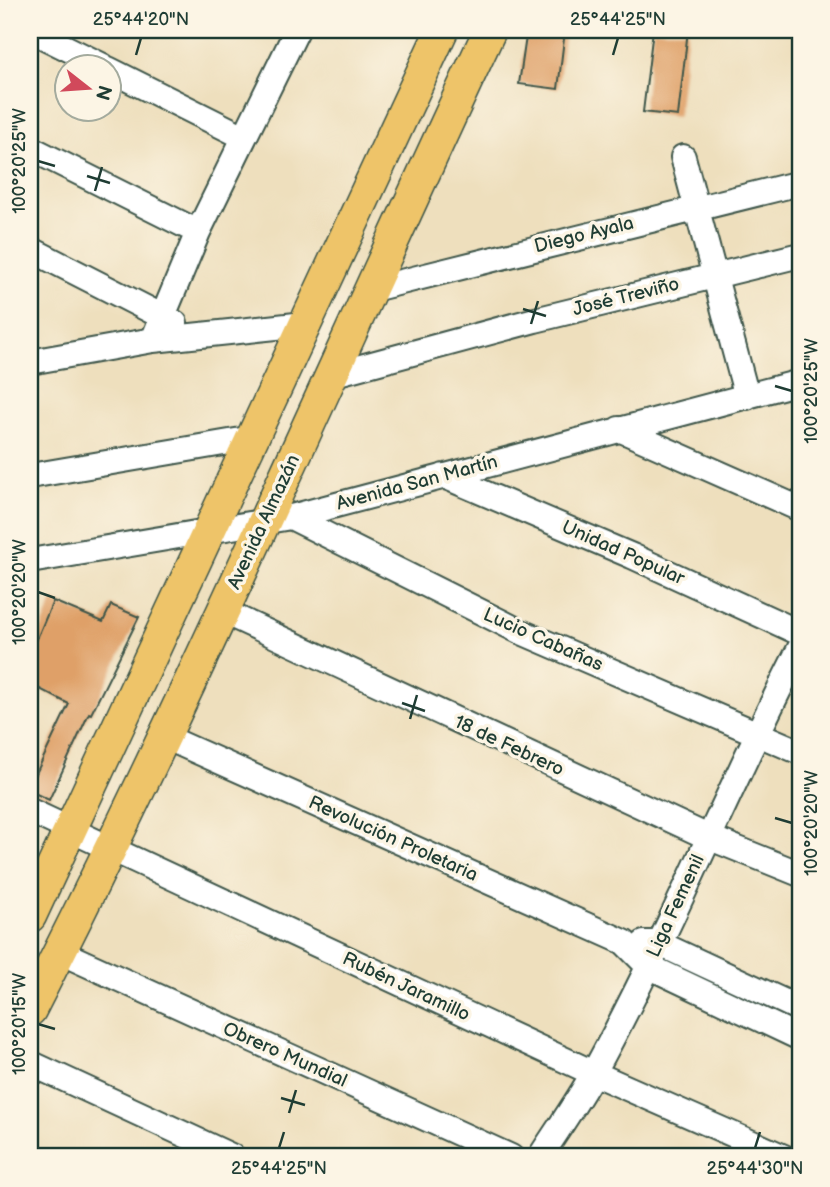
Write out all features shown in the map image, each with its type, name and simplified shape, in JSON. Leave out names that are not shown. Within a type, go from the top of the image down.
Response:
[{"type":"main road","points":[[30,916],[442,30]]},
{"type":"main road","name":"Avenida Almazán","points":[[30,1010],[222,611],[279,518],[331,375],[490,30]]},
{"type":"street","points":[[30,30],[75,52]]},
{"type":"street","points":[[153,340],[198,232],[297,30]]},
{"type":"street","points":[[122,76],[244,137]]},
{"type":"street","points":[[30,148],[198,232]]},
{"type":"street","points":[[683,157],[747,397]]},
{"type":"street","name":"Diego Ayala","points":[[369,290],[800,183]]},
{"type":"street","points":[[30,249],[162,315],[194,335]]},
{"type":"street","name":"José Treviño","points":[[331,375],[800,255]]},
{"type":"street","points":[[30,362],[153,340],[305,324]]},
{"type":"street","name":"Avenida San Martín","points":[[30,561],[279,518],[800,382]]},
{"type":"street","points":[[619,429],[800,509]]},
{"type":"street","points":[[30,476],[253,438]]},
{"type":"street","name":"Unidad Popular","points":[[444,476],[632,556],[800,633]]},
{"type":"street","name":"Lucio Cabañas","points":[[279,518],[519,631],[800,752]]},
{"type":"street","name":"18 de Febrero","points":[[222,611],[708,837],[800,874]]},
{"type":"street","name":"Liga Femenil","points":[[540,1157],[593,1073],[653,954],[756,732],[800,648]]},
{"type":"street","name":"Revolución Proletaria","points":[[163,736],[624,943],[800,1009]]},
{"type":"street","name":"Rubén Jaramillo","points":[[30,811],[593,1073],[784,1157]]},
{"type":"street","name":"Obrero Mundial","points":[[60,952],[511,1157]]},
{"type":"street","name":"Revolución Proletaria","points":[[653,954],[800,1038]]},
{"type":"street","points":[[30,1063],[233,1157]]},
{"type":"building","points":[[527,30],[565,30],[558,89],[519,84]]},
{"type":"building","points":[[653,30],[688,30],[678,116],[643,112]]},
{"type":"building","points":[[53,601],[103,622],[111,605],[139,617],[91,714],[89,713],[49,800],[30,791],[30,786],[69,704],[30,684],[30,655]]}]
